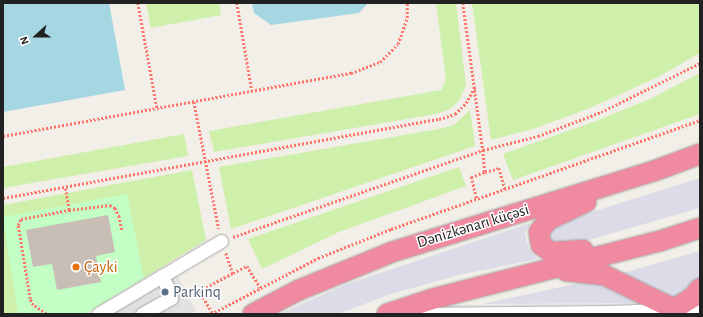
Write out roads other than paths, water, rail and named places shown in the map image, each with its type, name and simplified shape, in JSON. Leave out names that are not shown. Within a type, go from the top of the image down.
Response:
[{"type":"highway","name":"Dənizkənarı küçəsi","points":[[253,314],[299,290],[392,252],[654,171],[700,154]]},
{"type":"highway","points":[[654,171],[548,220],[539,232],[541,245],[551,252],[559,253],[692,231]]},
{"type":"highway","points":[[387,314],[692,231]]},
{"type":"highway","points":[[534,273],[573,270],[604,275],[674,310],[693,297],[700,288]]},
{"type":"street","points":[[98,314],[221,241]]},
{"type":"street","points":[[142,314],[171,298],[161,276]]},
{"type":"street","points":[[414,314],[614,313],[700,308]]},
{"type":"water","points":[[3,3],[109,3],[125,90],[3,112]]},
{"type":"water","points":[[252,3],[368,3],[359,13],[271,25],[254,13]]},
{"type":"place","name":"Çayki","points":[[76,267]]},
{"type":"place","name":"Parkinq","points":[[165,292]]}]
